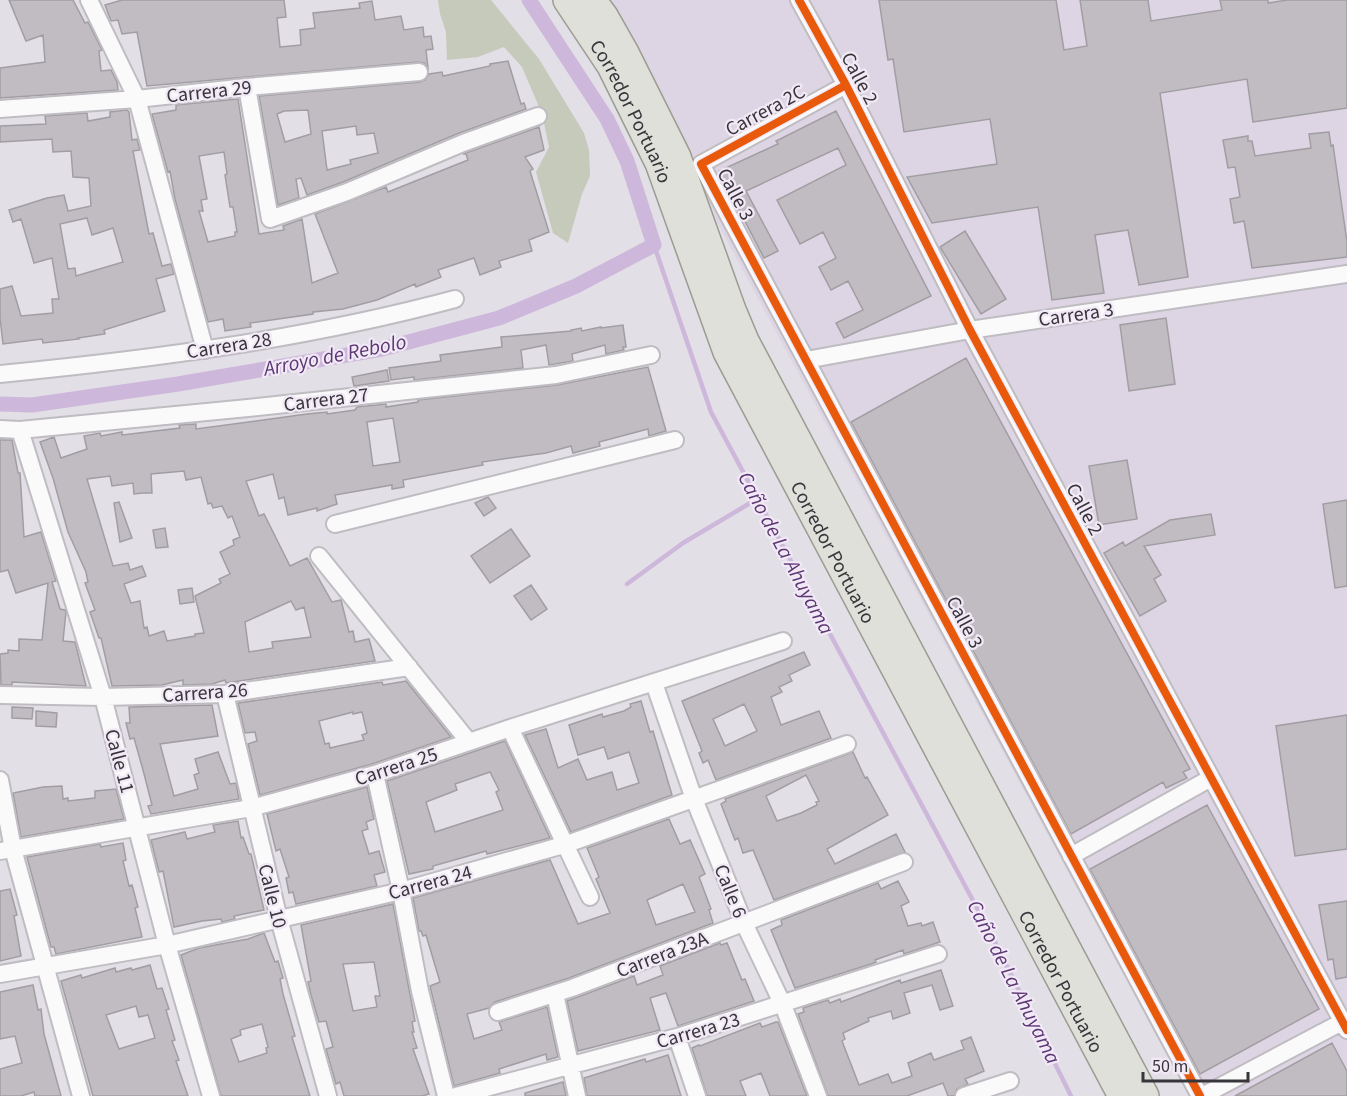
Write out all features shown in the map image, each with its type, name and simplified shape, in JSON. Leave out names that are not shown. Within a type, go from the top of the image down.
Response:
[{"type":"main road","name":"Corredor Portuario","points":[[567,0],[681,167],[727,352],[1122,1096]]},
{"type":"main road","name":"Corredor Portuario","points":[[592,0],[626,53],[681,167],[745,341],[1145,1096]]},
{"type":"street","points":[[88,0],[137,99],[205,350]]},
{"type":"street","name":"Calle 2","points":[[799,0],[846,85],[970,330],[1345,1026]]},
{"type":"street","name":"Carrera 29","points":[[0,109],[137,99],[419,72]]},
{"type":"street","name":"Carrera 2C","points":[[681,167],[846,85]]},
{"type":"street","points":[[247,87],[270,219],[347,192],[464,142],[537,116]]},
{"type":"street","name":"Calle 3","points":[[681,167],[806,360],[1201,1096]]},
{"type":"street","name":"Carrera 3","points":[[806,360],[970,330],[1347,274]]},
{"type":"street","name":"Carrera 28","points":[[0,374],[205,350],[392,316],[455,299]]},
{"type":"street","name":"Carrera 27","points":[[0,429],[20,430],[237,409],[556,375],[651,355]]},
{"type":"street","name":"Calle 11","points":[[20,430],[103,697],[167,945],[211,1096]]},
{"type":"street","points":[[335,524],[675,440]]},
{"type":"street","points":[[319,556],[470,742]]},
{"type":"street","name":"Carrera 25","points":[[6,850],[251,808],[375,774],[510,728],[783,641]]},
{"type":"street","name":"Carrera 26","points":[[0,695],[103,697],[225,694],[409,667]]},
{"type":"street","name":"Calle 6","points":[[654,683],[694,799],[744,923],[783,1005],[818,1096]]},
{"type":"street","name":"Calle 10","points":[[225,694],[279,920],[328,1096]]},
{"type":"street","points":[[510,728],[567,844],[590,897]]},
{"type":"street","name":"Carrera 24","points":[[0,974],[167,945],[401,891],[567,844],[847,744]]},
{"type":"street","points":[[375,774],[420,991],[446,1096]]},
{"type":"street","points":[[1071,856],[1211,778]]},
{"type":"street","points":[[0,780],[6,850],[45,966],[81,1096]]},
{"type":"street","name":"Carrera 23A","points":[[498,1012],[555,994],[904,862]]},
{"type":"street","name":"Carrera 23","points":[[456,1096],[677,1037],[938,954]]},
{"type":"street","points":[[555,994],[577,1096]]},
{"type":"street","points":[[1201,1096],[1345,1026]]},
{"type":"street","points":[[677,1037],[697,1096]]},
{"type":"street","points":[[964,1096],[1010,1082]]},
{"type":"shaded area","points":[[603,0],[1347,0],[1347,1096],[1189,1096],[701,193]]},
{"type":"green space","points":[[438,0],[491,0],[539,59],[584,133],[589,150],[590,176],[582,194],[568,243],[553,233],[536,172],[549,147],[542,114],[522,67],[504,47],[478,57],[447,60],[446,32]]},
{"type":"building","points":[[9,0],[73,0],[85,23],[88,22],[102,50],[99,51],[101,71],[111,70],[118,90],[0,98],[0,68],[45,62],[43,35],[26,41]]},
{"type":"building","points":[[122,0],[284,0],[286,17],[277,18],[280,47],[301,45],[300,30],[315,28],[313,13],[360,8],[359,3],[372,1],[375,20],[401,16],[404,30],[423,27],[424,37],[431,36],[433,49],[426,50],[428,68],[424,63],[418,62],[147,86],[137,32],[122,34],[118,20],[111,21],[105,5]]},
{"type":"building","points":[[879,0],[1056,0],[1064,50],[1087,46],[1080,0],[1148,0],[1151,21],[1222,10],[1220,0],[1268,0],[1268,3],[1287,0],[1347,0],[1347,108],[1253,122],[1247,79],[1160,93],[1188,277],[1139,285],[1128,230],[1095,235],[1104,293],[1052,300],[1038,207],[932,223],[907,177],[997,164],[990,119],[904,132],[893,59],[888,60]]},
{"type":"building","points":[[508,61],[521,104],[524,103],[526,109],[459,133],[307,195],[301,178],[296,179],[299,198],[278,205],[259,96],[420,82],[425,80],[429,74],[442,72],[443,76],[490,66],[490,64]],"holes":[[[308,110],[311,134],[285,142],[277,114],[284,111]],[[356,126],[357,135],[374,133],[378,153],[350,160],[351,164],[327,170],[322,131]]]},
{"type":"building","points":[[238,99],[259,234],[284,230],[283,226],[302,219],[312,283],[338,273],[315,214],[386,187],[388,192],[468,160],[466,154],[463,154],[539,127],[544,150],[525,157],[533,169],[530,171],[549,232],[529,240],[532,251],[499,261],[501,267],[480,275],[474,258],[438,270],[441,277],[416,287],[415,284],[377,300],[343,309],[250,323],[251,327],[225,331],[223,319],[208,322],[175,199],[170,171],[168,172],[152,114],[176,110],[176,105]],"holes":[[[224,152],[227,174],[225,175],[230,207],[233,207],[237,232],[235,236],[208,242],[199,211],[203,211],[201,200],[207,199],[199,156]]]},
{"type":"building","points":[[127,110],[129,112],[132,140],[137,139],[140,150],[133,151],[149,234],[153,233],[162,266],[171,264],[174,274],[156,279],[165,311],[104,330],[105,334],[43,343],[42,339],[3,344],[0,289],[12,286],[21,316],[53,313],[52,299],[59,299],[52,258],[34,263],[21,219],[13,222],[9,210],[64,195],[68,211],[91,206],[89,178],[73,177],[71,151],[53,152],[52,139],[0,142],[0,126],[46,124],[45,116],[87,113],[88,121],[110,117],[110,112]],"holes":[[[87,218],[92,235],[113,228],[123,262],[76,276],[75,268],[68,269],[60,224]]]},
{"type":"building","points":[[836,111],[931,296],[844,338],[836,323],[863,310],[848,281],[831,290],[819,267],[836,258],[823,232],[800,244],[777,200],[846,165],[838,148],[746,191],[778,251],[764,258],[719,171],[778,144],[776,141]]},
{"type":"building","points":[[1329,132],[1331,146],[1333,145],[1347,242],[1347,257],[1252,268],[1244,221],[1234,223],[1230,199],[1240,197],[1235,167],[1228,168],[1223,140],[1248,136],[1248,141],[1252,141],[1255,156],[1311,148],[1309,134]]},
{"type":"building","points":[[965,231],[1006,299],[981,314],[940,247]]},
{"type":"building","points":[[1166,318],[1175,384],[1129,391],[1120,325]]},
{"type":"building","points":[[623,325],[626,347],[623,347],[624,350],[606,354],[605,345],[572,354],[573,361],[549,365],[546,345],[521,350],[523,368],[414,380],[414,377],[391,380],[389,368],[441,361],[440,355],[502,347],[501,337],[571,331],[581,328],[582,331]]},
{"type":"building","points":[[966,358],[1190,769],[1183,772],[1187,778],[1166,788],[1163,782],[1071,834],[851,422]]},
{"type":"building","points":[[648,367],[666,431],[649,436],[648,429],[599,442],[600,446],[573,453],[571,446],[546,453],[482,462],[483,465],[403,480],[404,487],[392,489],[392,485],[335,495],[337,504],[317,511],[317,508],[288,515],[284,497],[279,499],[273,474],[246,481],[259,516],[264,514],[290,566],[307,558],[332,602],[341,600],[349,632],[353,631],[355,642],[369,639],[375,661],[226,683],[225,680],[212,684],[183,685],[183,680],[162,685],[112,686],[101,638],[99,638],[90,612],[95,610],[85,583],[88,582],[86,572],[68,532],[40,442],[54,437],[61,458],[87,449],[84,436],[100,433],[101,436],[122,432],[122,435],[196,424],[196,429],[307,414],[327,412],[327,414],[355,410],[357,407],[386,404],[386,407],[418,402],[418,400],[557,385]],"holes":[[[393,418],[400,462],[373,466],[367,422]],[[184,471],[186,480],[201,477],[208,504],[211,503],[213,508],[222,506],[228,518],[232,516],[240,537],[233,540],[234,545],[220,552],[230,574],[219,579],[221,583],[195,596],[204,633],[195,634],[195,636],[167,641],[164,631],[149,636],[147,627],[144,628],[140,601],[131,603],[124,584],[146,576],[142,566],[130,570],[128,563],[113,566],[87,479],[110,476],[112,486],[133,483],[134,494],[152,493],[151,474]],[[291,601],[296,610],[304,607],[311,637],[272,642],[273,648],[249,652],[245,622]]]},
{"type":"building","points":[[387,370],[389,381],[354,386],[352,377]]},
{"type":"building","points":[[0,440],[12,440],[18,473],[20,473],[24,537],[41,532],[56,581],[52,582],[60,609],[66,612],[63,641],[75,642],[86,686],[12,682],[12,685],[1,685],[0,654],[8,653],[8,650],[19,651],[19,639],[42,640],[48,583],[16,593],[8,570],[0,572]]},
{"type":"building","points":[[1127,460],[1137,519],[1099,525],[1089,466]]},
{"type":"building","points":[[488,497],[496,508],[484,516],[475,503]]},
{"type":"building","points":[[1347,500],[1347,586],[1335,588],[1323,504]]},
{"type":"building","points":[[119,502],[132,538],[120,542],[114,503]]},
{"type":"building","points":[[1211,514],[1215,535],[1144,546],[1161,575],[1154,579],[1166,601],[1140,616],[1104,553],[1123,542],[1125,546],[1170,520]]},
{"type":"building","points":[[165,528],[168,547],[156,548],[153,530]]},
{"type":"building","points":[[511,529],[530,556],[490,583],[471,556]]},
{"type":"building","points":[[531,585],[547,609],[531,620],[514,596]]},
{"type":"building","points":[[192,588],[194,602],[180,604],[178,590]]},
{"type":"building","points":[[804,652],[810,665],[789,675],[792,681],[779,687],[782,692],[771,697],[781,725],[819,711],[831,738],[716,780],[708,760],[703,763],[699,753],[702,751],[682,701]],"holes":[[[744,704],[757,731],[725,746],[713,719]]]},
{"type":"building","points":[[406,681],[451,737],[372,764],[260,795],[248,744],[257,741],[255,732],[245,733],[238,703],[382,682],[383,685]],"holes":[[[353,712],[353,714],[362,712],[367,733],[362,735],[364,740],[330,748],[329,743],[325,744],[319,721]]]},
{"type":"building","points":[[641,701],[650,732],[653,731],[672,795],[571,832],[525,735],[546,729],[558,768],[578,759],[587,780],[612,772],[617,790],[639,783],[629,752],[608,759],[604,747],[578,755],[569,725],[602,714],[603,717],[624,711],[631,707],[630,704]]},
{"type":"building","points":[[212,705],[218,736],[160,744],[174,796],[198,789],[194,775],[199,773],[195,759],[218,752],[230,784],[236,783],[239,799],[151,814],[148,806],[152,805],[143,770],[134,738],[130,739],[126,723],[130,723],[129,707]]},
{"type":"building","points":[[12,707],[33,708],[32,719],[12,718]]},
{"type":"building","points":[[36,711],[57,713],[56,727],[36,726]]},
{"type":"building","points":[[1347,715],[1347,849],[1295,856],[1276,726]]},
{"type":"building","points":[[505,741],[550,838],[487,854],[486,851],[433,866],[433,869],[409,874],[387,781]],"holes":[[[490,772],[499,790],[496,792],[503,810],[435,832],[426,802],[457,790],[455,784]]]},
{"type":"building","points":[[853,752],[865,778],[867,777],[888,815],[827,849],[835,864],[896,834],[905,852],[774,900],[753,850],[743,853],[738,838],[735,840],[721,804],[726,801],[725,799]],"holes":[[[806,775],[819,801],[816,802],[817,805],[801,813],[777,821],[766,796]]]},
{"type":"building","points":[[62,786],[63,799],[68,798],[68,801],[95,798],[95,791],[116,789],[124,819],[21,837],[13,793]]},
{"type":"building","points":[[367,787],[374,819],[366,822],[368,829],[362,831],[369,854],[379,851],[385,872],[374,875],[377,886],[296,904],[293,892],[289,893],[286,878],[289,877],[280,849],[276,851],[267,814]]},
{"type":"building","points":[[1207,805],[1319,1009],[1200,1074],[1090,869]]},
{"type":"building","points":[[669,819],[680,844],[690,840],[705,874],[699,877],[711,909],[709,910],[713,923],[569,978],[495,1002],[489,1008],[467,1014],[474,1039],[502,1030],[499,1022],[547,1007],[558,1057],[547,1060],[546,1054],[499,1069],[500,1073],[454,1086],[430,986],[440,982],[426,935],[423,936],[419,931],[413,898],[550,860],[578,924],[610,913],[596,879],[599,877],[587,848]],"holes":[[[683,884],[695,912],[656,925],[647,900]]]},
{"type":"building","points":[[238,821],[241,838],[243,837],[249,854],[251,854],[264,910],[234,916],[235,919],[222,922],[221,919],[174,927],[163,871],[159,872],[151,840],[185,832],[187,839],[215,832],[213,825]]},
{"type":"building","points":[[123,843],[126,860],[123,861],[129,886],[132,885],[138,907],[135,908],[142,937],[56,954],[54,947],[51,947],[27,857],[100,844],[101,847]]},
{"type":"building","points":[[898,881],[909,902],[901,906],[908,926],[921,923],[922,926],[933,922],[940,942],[904,954],[903,950],[875,960],[876,962],[871,964],[795,988],[771,930],[782,925],[781,920],[878,883],[881,889]]},
{"type":"building","points":[[10,889],[17,915],[14,916],[21,956],[0,961],[0,891]]},
{"type":"building","points":[[1347,901],[1347,977],[1336,979],[1333,959],[1328,960],[1319,905]]},
{"type":"building","points":[[393,904],[415,1021],[412,1022],[414,1032],[412,1032],[417,1048],[413,1049],[429,1094],[422,1096],[344,1096],[340,1082],[336,1084],[326,1049],[333,1047],[326,1021],[319,1022],[311,995],[308,982],[311,981],[301,925]],"holes":[[[374,962],[380,996],[375,996],[377,1007],[353,1011],[343,964]]]},
{"type":"building","points":[[264,933],[275,962],[278,961],[283,978],[280,979],[283,994],[295,1036],[292,1037],[310,1096],[221,1096],[181,955],[199,948],[248,939]],"holes":[[[262,1024],[268,1047],[266,1048],[267,1053],[239,1062],[231,1039],[241,1035],[240,1030]]]},
{"type":"building","points":[[720,943],[721,945],[727,943],[742,980],[745,979],[754,1001],[678,1026],[666,993],[650,998],[660,1030],[578,1051],[567,1001],[634,976],[637,985],[663,975],[660,966]]},
{"type":"building","points":[[150,965],[157,989],[162,988],[175,1040],[172,1041],[179,1060],[176,1061],[188,1096],[93,1096],[61,981],[81,975],[82,978],[115,968],[116,972],[131,968],[132,970]],"holes":[[[136,1006],[139,1017],[148,1015],[155,1038],[119,1049],[106,1015]]]},
{"type":"building","points":[[941,970],[953,1006],[940,1010],[932,985],[904,993],[910,1013],[893,1019],[891,1011],[868,1018],[869,1021],[843,1033],[845,1039],[842,1041],[859,1085],[888,1074],[892,1083],[912,1076],[908,1063],[931,1053],[934,1060],[964,1049],[961,1041],[971,1037],[984,1071],[965,1079],[968,1084],[957,1089],[954,1096],[948,1096],[943,1083],[907,1096],[828,1096],[798,1014],[804,1012],[803,1008],[828,1000],[830,1003],[840,999],[841,1002],[900,980],[901,983]]},
{"type":"building","points":[[33,985],[38,1010],[41,1009],[44,1034],[61,1096],[35,1096],[34,1092],[21,1096],[0,1096],[0,1069],[22,1063],[15,1036],[0,1039],[0,992]]},
{"type":"building","points":[[778,1022],[807,1096],[770,1096],[761,1073],[740,1081],[746,1096],[707,1096],[692,1048],[760,1023],[762,1027]]},
{"type":"building","points":[[1332,1043],[1347,1071],[1347,1096],[1235,1096]]},
{"type":"building","points":[[668,1055],[681,1096],[587,1096],[584,1078],[645,1059],[646,1062]]},
{"type":"building","points":[[563,1082],[566,1096],[525,1096],[525,1093]]},
{"type":"waterway","name":"Arroyo de Rebolo","points":[[0,404],[32,405],[178,384],[382,349],[499,318],[576,286],[654,245],[627,161],[607,119],[529,0]]},
{"type":"waterway","name":"Caño de La Ahuyama","points":[[654,245],[711,412],[992,936],[1071,1096]]},
{"type":"waterway","points":[[627,584],[683,543],[757,499]]},
{"type":"cycle path","points":[[799,0],[846,85],[970,330],[1347,1030]]},
{"type":"cycle path","points":[[846,85],[701,164],[1200,1096]]}]
